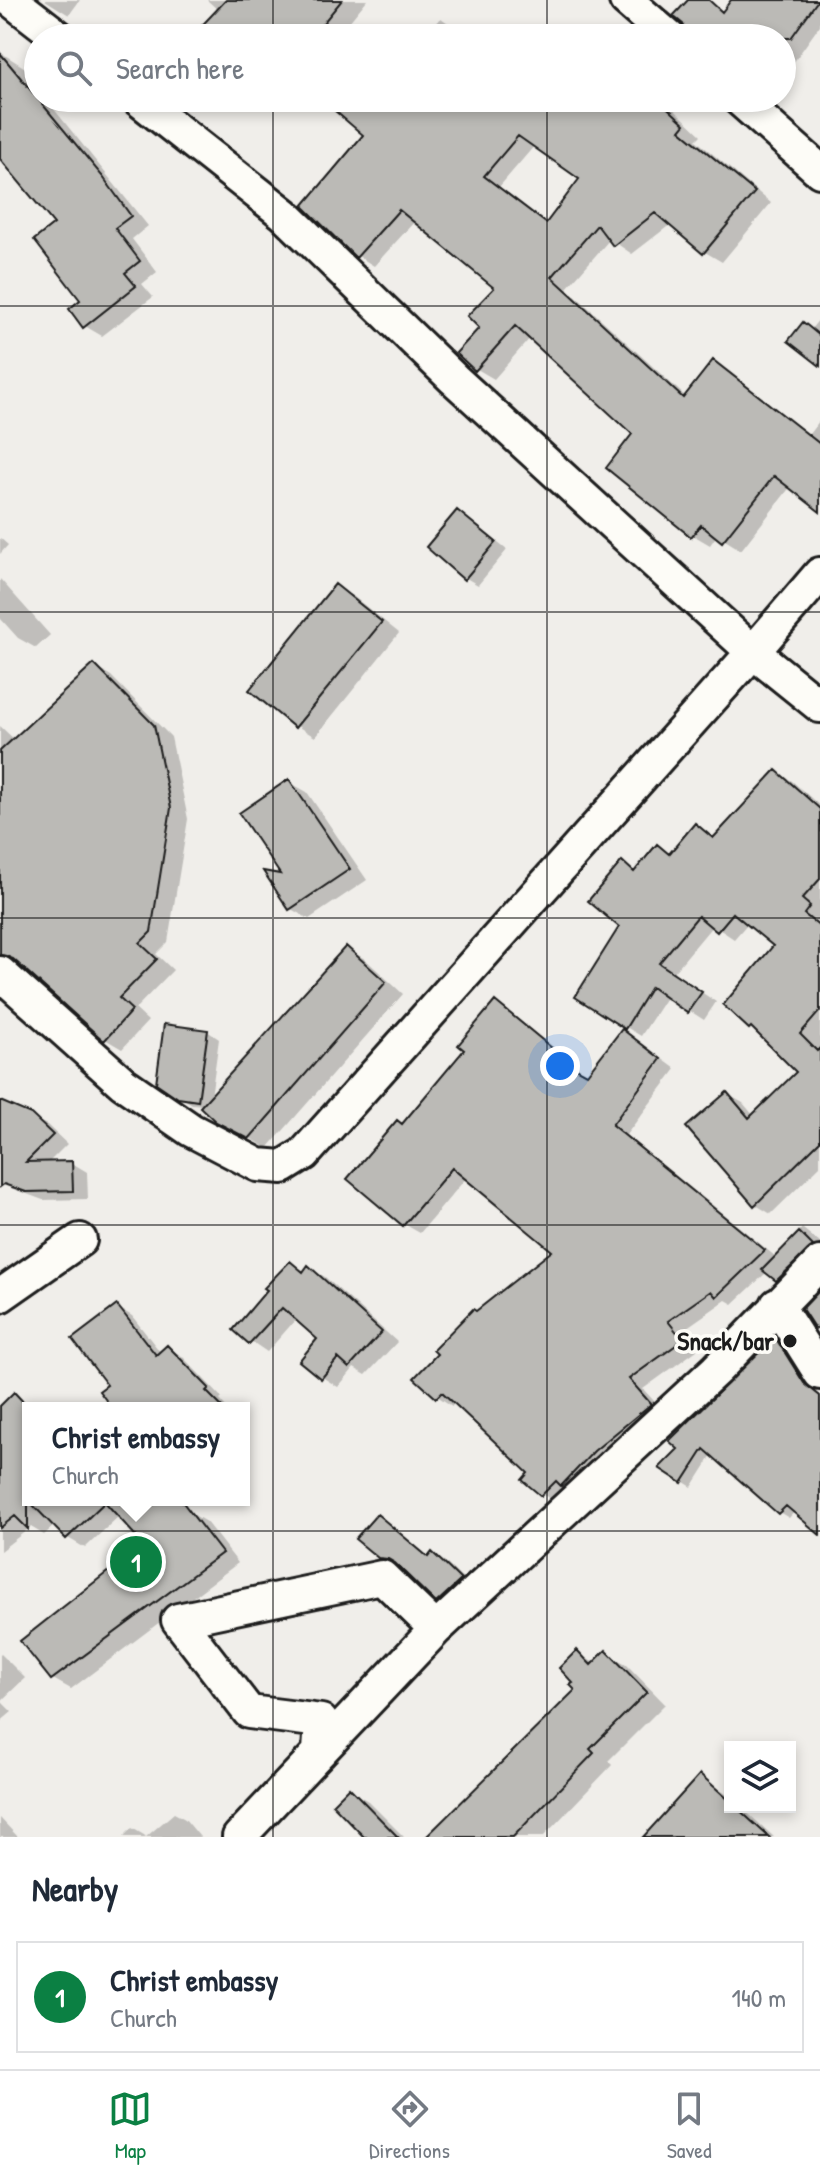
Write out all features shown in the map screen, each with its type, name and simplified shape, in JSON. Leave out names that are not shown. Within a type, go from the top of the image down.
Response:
[{"type":"street","points":[[11,0],[42,24]]},
{"type":"street","points":[[626,0],[654,24]]},
{"type":"street","points":[[155,112],[284,214],[454,379],[753,652],[820,706]]},
{"type":"street","points":[[754,112],[820,171]]},
{"type":"street","points":[[0,973],[123,1083],[191,1130],[258,1165],[283,1167],[304,1154],[820,574]]},
{"type":"street","points":[[0,1296],[80,1240]]},
{"type":"street","points":[[239,1837],[436,1629],[716,1370],[820,1263]]},
{"type":"street","points":[[777,1305],[820,1373]]},
{"type":"street","points":[[319,1751],[321,1721],[249,1712],[178,1620],[382,1577],[436,1629]]},
{"type":"building","points":[[226,0],[342,0],[322,24],[203,24]]},
{"type":"building","points":[[688,0],[709,0],[722,12],[731,0],[818,0],[796,31],[796,24],[683,24],[673,16]]},
{"type":"building","points":[[0,53],[24,82],[24,112],[49,112],[131,216],[115,228],[140,261],[125,273],[136,286],[83,328],[69,309],[80,300],[34,240],[54,224],[0,159]]},
{"type":"building","points":[[336,112],[672,112],[685,124],[680,130],[755,192],[703,254],[655,213],[613,246],[597,225],[552,277],[683,398],[713,360],[820,444],[820,512],[774,476],[722,542],[701,525],[691,537],[606,468],[632,434],[515,326],[475,371],[456,353],[479,328],[467,316],[494,288],[399,210],[356,258],[303,206],[363,135]],"holes":[[[518,136],[579,179],[546,223],[484,176]]]},
{"type":"building","points":[[803,322],[820,336],[820,366],[788,341]]},
{"type":"building","points":[[457,510],[496,542],[464,580],[426,547]]},
{"type":"building","points":[[335,584],[382,622],[295,728],[249,690]]},
{"type":"building","points":[[94,664],[154,725],[171,808],[151,932],[140,943],[157,959],[119,998],[132,1010],[104,1041],[13,959],[0,955],[0,751]]},
{"type":"building","points":[[776,770],[820,809],[820,879],[802,899],[810,906],[804,914],[820,927],[820,1011],[800,1034],[817,1051],[820,1048],[820,1141],[754,1206],[686,1127],[727,1092],[749,1118],[796,1072],[751,1027],[749,1029],[723,1005],[773,946],[733,913],[717,932],[698,916],[659,963],[702,992],[687,1013],[651,987],[625,1029],[575,997],[619,927],[588,901],[622,861],[634,872],[657,844],[669,854],[695,823],[713,838]]},
{"type":"building","points":[[289,779],[350,869],[289,910],[263,871],[280,874],[239,813]]},
{"type":"building","points":[[346,946],[386,982],[249,1139],[216,1122],[200,1107]]},
{"type":"building","points":[[495,1001],[587,1074],[622,1029],[661,1059],[612,1125],[765,1250],[716,1297],[711,1291],[668,1321],[683,1340],[629,1379],[651,1404],[594,1451],[561,1486],[556,1481],[541,1496],[522,1480],[528,1473],[442,1392],[436,1398],[414,1378],[437,1354],[433,1350],[473,1309],[476,1311],[552,1251],[452,1168],[403,1226],[347,1179],[397,1120],[402,1124],[464,1050],[458,1045]]},
{"type":"building","points":[[164,1024],[208,1030],[198,1101],[178,1098],[156,1083]]},
{"type":"building","points":[[0,1101],[31,1114],[53,1135],[26,1162],[72,1161],[73,1191],[26,1192],[4,1184],[0,1187]]},
{"type":"building","points":[[799,1232],[813,1246],[776,1281],[762,1270]]},
{"type":"building","points":[[290,1261],[303,1272],[308,1265],[382,1332],[349,1368],[338,1358],[321,1379],[299,1361],[317,1339],[282,1308],[249,1344],[233,1330],[267,1290],[264,1288]]},
{"type":"building","points":[[820,1290],[820,1326],[815,1329],[802,1309]]},
{"type":"building","points":[[117,1305],[156,1355],[167,1345],[209,1388],[206,1391],[217,1402],[107,1402],[99,1391],[107,1385],[72,1339]]},
{"type":"building","points":[[775,1337],[804,1383],[820,1396],[820,1535],[786,1506],[778,1514],[704,1449],[682,1483],[659,1468],[678,1449],[669,1441]]},
{"type":"building","points":[[14,1392],[23,1402],[22,1506],[28,1506],[28,1529],[15,1516],[0,1528],[0,1406]]},
{"type":"building","points":[[34,1506],[101,1506],[66,1539]]},
{"type":"building","points":[[109,1506],[186,1506],[222,1553],[51,1680],[20,1641],[143,1544]]},
{"type":"building","points":[[377,1514],[428,1557],[432,1552],[461,1580],[436,1603],[395,1563],[378,1558],[355,1539]]},
{"type":"building","points":[[577,1650],[591,1665],[606,1650],[647,1692],[590,1749],[594,1753],[513,1837],[426,1837],[575,1690],[570,1685],[573,1683],[559,1668]]},
{"type":"building","points":[[700,1774],[724,1796],[724,1813],[743,1813],[769,1837],[643,1837]]},
{"type":"building","points":[[349,1787],[398,1837],[364,1837],[332,1804]]},
{"type":"place","name":"Snack/bar","points":[[790,1341]]},
{"type":"place","name":"Christ embassy","points":[[136,1562]]}]
